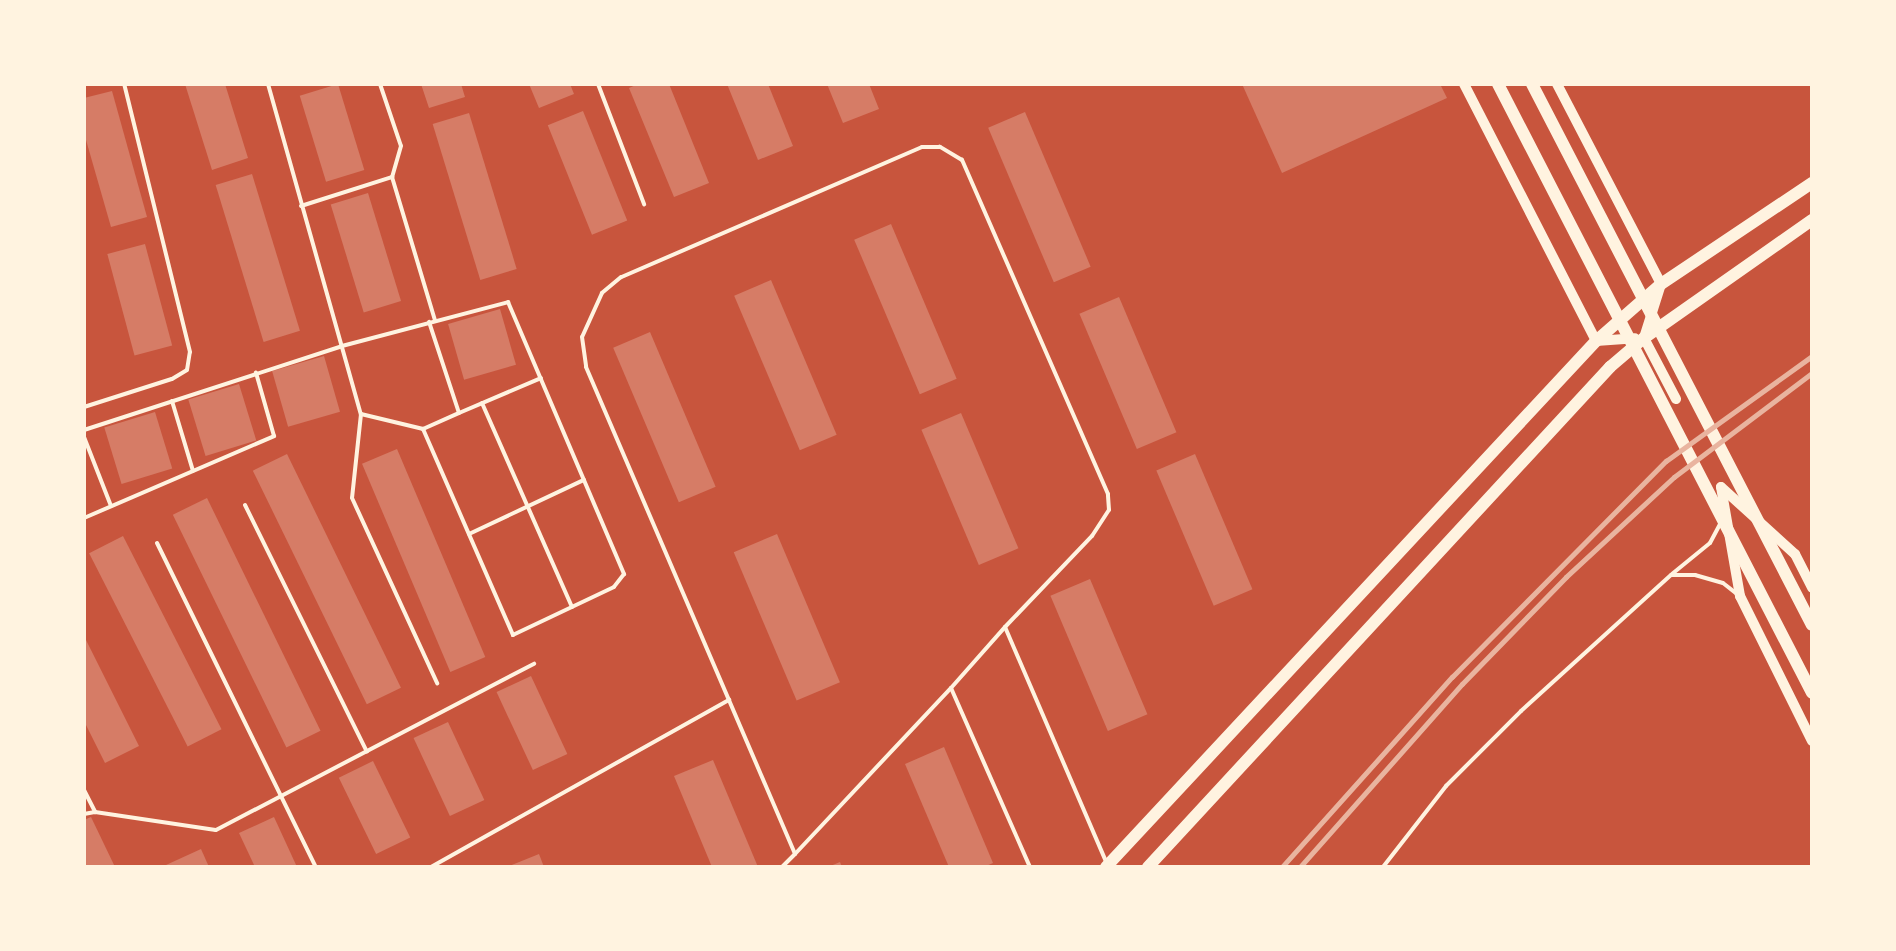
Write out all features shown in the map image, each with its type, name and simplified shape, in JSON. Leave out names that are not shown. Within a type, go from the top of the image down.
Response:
[{"type":"main road","points":[[1498,84],[1812,693]]},
{"type":"main road","points":[[1532,84],[1812,625]]},
{"type":"main road","points":[[1106,866],[1596,341],[1661,284],[1812,183]]},
{"type":"main road","points":[[1148,867],[1611,367],[1644,338],[1812,220]]},
{"type":"street","points":[[1464,84],[1596,341],[1644,338]]},
{"type":"street","points":[[1557,84],[1661,284],[1644,338],[1676,399]]},
{"type":"street","points":[[1812,588],[1795,554],[1721,487],[1740,596],[1812,741]]},
{"type":"lane","points":[[84,407],[172,379],[187,370],[190,352],[124,84]]},
{"type":"lane","points":[[268,84],[361,414],[352,498],[437,683]]},
{"type":"lane","points":[[380,84],[401,146],[392,177],[435,320]]},
{"type":"lane","points":[[598,84],[644,204]]},
{"type":"lane","points":[[782,867],[795,854],[951,688],[1005,627],[1092,536],[1109,510],[1108,494],[962,160],[940,147],[922,147],[621,277],[602,293],[591,311],[582,337],[586,367],[795,854]]},
{"type":"lane","points":[[301,206],[392,177]]},
{"type":"lane","points":[[84,430],[342,346],[508,302],[624,574],[614,587],[513,635],[423,429]]},
{"type":"lane","points":[[429,322],[459,413]]},
{"type":"lane","points":[[84,518],[274,436],[256,373]]},
{"type":"lane","points":[[361,414],[423,429],[541,378]]},
{"type":"lane","points":[[172,401],[193,471]]},
{"type":"lane","points":[[482,403],[526,508],[572,607]]},
{"type":"lane","points":[[84,437],[111,506]]},
{"type":"lane","points":[[469,534],[584,480]]},
{"type":"lane","points":[[245,505],[367,752]]},
{"type":"lane","points":[[1383,867],[1455,778],[1521,711],[1671,575],[1710,543],[1719,529],[1724,506]]},
{"type":"lane","points":[[157,543],[316,867]]},
{"type":"lane","points":[[1671,575],[1695,575],[1723,583],[1740,596]]},
{"type":"lane","points":[[1005,627],[1106,866]]},
{"type":"lane","points":[[84,813],[94,812],[216,830],[534,664]]},
{"type":"lane","points":[[951,688],[1029,867]]},
{"type":"lane","points":[[431,867],[729,700]]},
{"type":"lane","points":[[84,790],[94,812]]},
{"type":"building","points":[[185,84],[225,84],[248,158],[212,170]]},
{"type":"building","points":[[338,84],[364,170],[326,182],[300,96]]},
{"type":"building","points":[[421,84],[461,84],[465,97],[429,108]]},
{"type":"building","points":[[529,84],[570,84],[574,94],[539,108]]},
{"type":"building","points":[[638,84],[669,84],[709,183],[674,197],[629,88]]},
{"type":"building","points":[[727,84],[768,84],[793,146],[758,160]]},
{"type":"building","points":[[827,84],[869,84],[879,109],[843,123]]},
{"type":"building","points":[[1242,84],[1440,84],[1447,98],[1282,173]]},
{"type":"building","points":[[112,91],[147,217],[111,227],[84,133],[84,98]]},
{"type":"building","points":[[583,111],[627,220],[592,235],[548,125]]},
{"type":"building","points":[[1025,112],[1091,267],[1054,282],[988,128]]},
{"type":"building","points":[[469,113],[517,269],[480,280],[433,124]]},
{"type":"building","points":[[252,174],[300,331],[264,342],[216,185]]},
{"type":"building","points":[[368,193],[401,301],[364,312],[331,204]]},
{"type":"building","points":[[891,224],[957,379],[920,394],[854,240]]},
{"type":"building","points":[[145,244],[172,345],[135,356],[107,254]]},
{"type":"building","points":[[771,280],[837,435],[800,450],[734,296]]},
{"type":"building","points":[[1119,297],[1176,432],[1137,449],[1079,314]]},
{"type":"building","points":[[500,309],[516,365],[464,380],[448,324]]},
{"type":"building","points":[[650,332],[716,487],[679,502],[613,348]]},
{"type":"building","points":[[324,356],[340,412],[288,427],[272,371]]},
{"type":"building","points":[[239,384],[256,440],[206,456],[188,399]]},
{"type":"building","points":[[155,412],[172,468],[122,484],[104,427]]},
{"type":"building","points":[[961,413],[1018,548],[979,565],[921,430]]},
{"type":"building","points":[[397,449],[485,657],[450,672],[362,464]]},
{"type":"building","points":[[287,454],[401,688],[367,704],[253,471]]},
{"type":"building","points":[[1195,454],[1252,589],[1214,606],[1156,470]]},
{"type":"building","points":[[207,498],[321,731],[286,747],[173,515]]},
{"type":"building","points":[[777,534],[840,682],[797,701],[734,552]]},
{"type":"building","points":[[123,536],[222,729],[188,747],[89,553]]},
{"type":"building","points":[[1090,579],[1147,714],[1108,731],[1050,596]]},
{"type":"building","points":[[84,636],[139,746],[105,763],[84,721]]},
{"type":"building","points":[[531,676],[567,754],[533,770],[497,692]]},
{"type":"building","points":[[448,722],[484,800],[450,816],[414,738]]},
{"type":"building","points":[[944,747],[993,863],[984,867],[949,867],[905,764]]},
{"type":"building","points":[[713,760],[758,867],[712,867],[674,776]]},
{"type":"building","points":[[373,761],[410,837],[376,854],[339,778]]},
{"type":"building","points":[[91,817],[115,867],[84,867],[84,820]]},
{"type":"building","points":[[274,817],[297,867],[255,867],[239,833]]},
{"type":"building","points":[[201,849],[209,867],[167,867],[166,865]]},
{"type":"building","points":[[539,854],[544,867],[507,867]]},
{"type":"building","points":[[840,862],[842,867],[828,867]]},
{"type":"railway","points":[[1282,867],[1452,677],[1666,461],[1812,356]]},
{"type":"railway","points":[[1300,867],[1462,684],[1566,577],[1674,477],[1812,373]]}]
